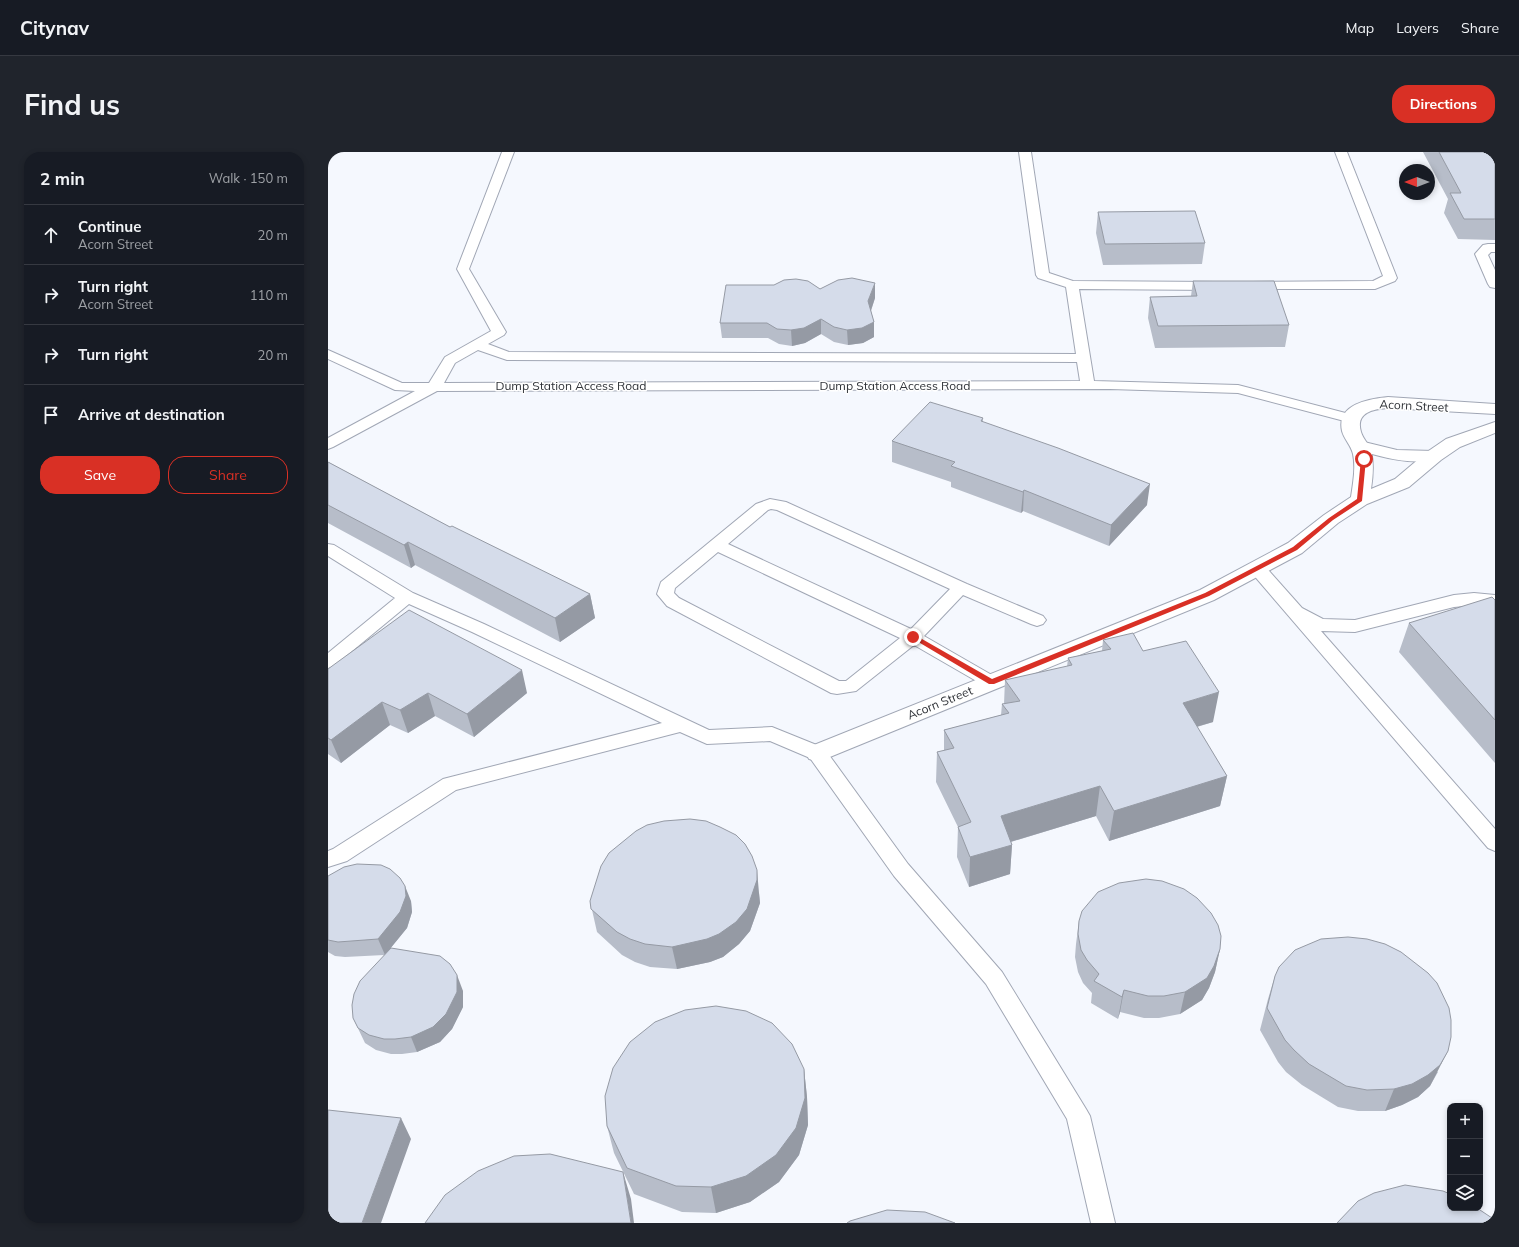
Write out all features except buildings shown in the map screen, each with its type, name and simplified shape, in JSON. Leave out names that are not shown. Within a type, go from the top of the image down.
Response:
[{"type":"street","name":"Acorn Street","points":[[1352,419],[1357,410],[1369,404],[1388,402],[1446,408],[1495,409]]},
{"type":"street","points":[[1352,419],[1351,430],[1360,446],[1364,459],[1360,500]]},
{"type":"street","name":"Acorn Street","points":[[817,753],[1207,595],[1295,548],[1331,519],[1360,500],[1402,483],[1434,456],[1453,443],[1495,427]]},
{"type":"lane","points":[[328,444],[434,387],[450,360],[499,332],[464,269],[508,152]]},
{"type":"lane","points":[[1025,152],[1043,275],[1072,285],[1375,285],[1390,278],[1341,152]]},
{"type":"lane","points":[[1495,248],[1488,248],[1481,254],[1495,284]]},
{"type":"lane","points":[[1072,285],[1088,385]]},
{"type":"lane","points":[[477,345],[507,356],[1084,358]]},
{"type":"lane","name":"Dump Station Access Road","points":[[328,354],[400,387],[1088,385],[1238,389],[1352,419]]},
{"type":"lane","points":[[1360,446],[1383,453],[1409,457],[1434,456]]},
{"type":"lane","points":[[961,588],[913,637],[850,687],[837,688],[673,602],[665,594],[667,586],[762,507],[770,504],[780,505],[961,588],[1037,620]]},
{"type":"lane","points":[[716,545],[913,637],[991,682]]},
{"type":"lane","points":[[328,549],[407,597],[478,628],[707,737],[772,734],[817,753],[901,870],[994,978],[1078,1116],[1103,1223]]},
{"type":"lane","points":[[1257,568],[1296,611],[1352,679],[1495,843]]},
{"type":"lane","points":[[328,662],[407,597]]},
{"type":"lane","points":[[1296,611],[1320,625],[1355,626],[1454,601],[1474,599],[1495,601]]},
{"type":"lane","points":[[328,859],[340,855],[450,784],[681,725]]},
{"type":"route","points":[[913,637],[991,682],[1207,595],[1295,548],[1331,519],[1360,500],[1364,459]]}]
